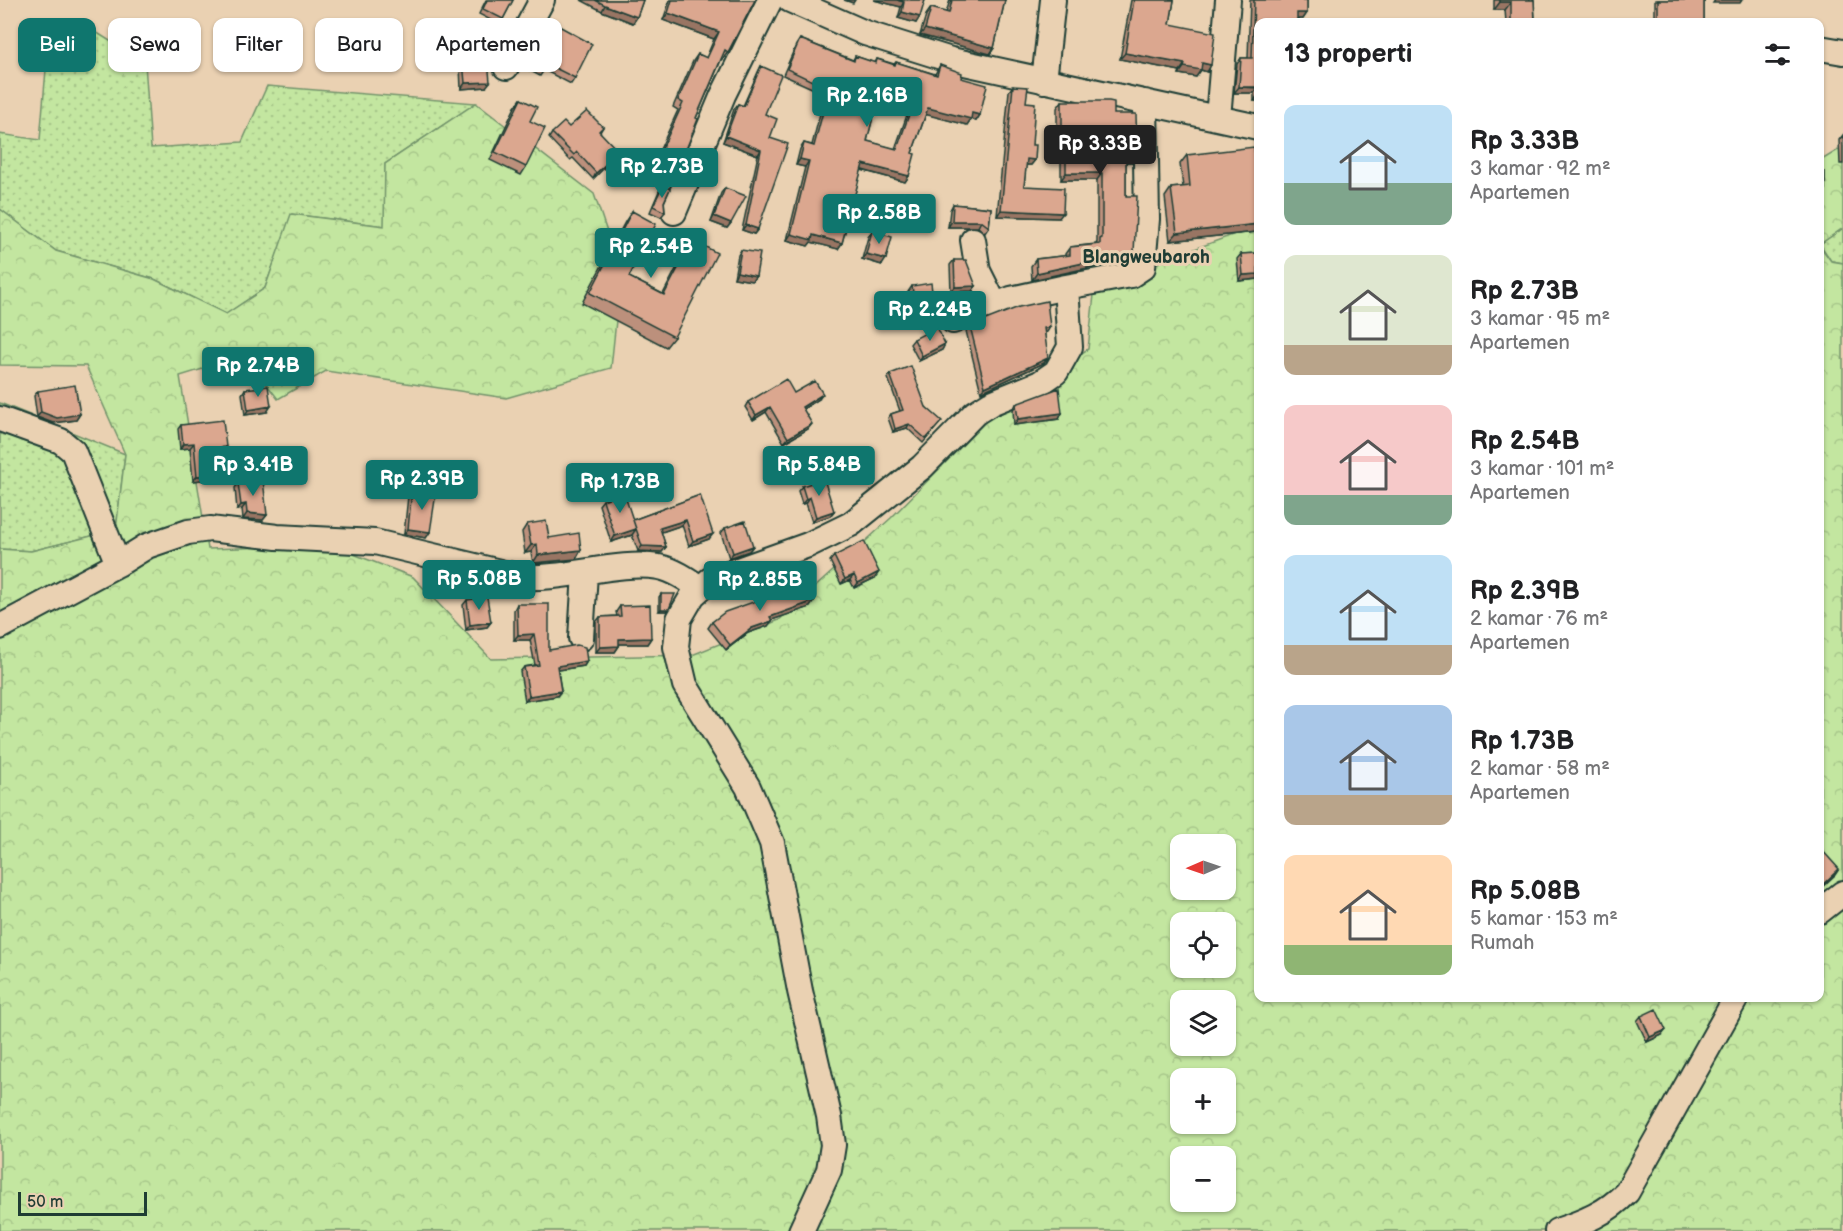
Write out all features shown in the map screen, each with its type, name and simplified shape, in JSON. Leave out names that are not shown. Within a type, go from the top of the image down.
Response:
[{"type":"street","points":[[532,18],[542,0]]},
{"type":"street","points":[[674,212],[723,95],[770,0]]},
{"type":"street","points":[[790,0],[865,33],[984,69],[1254,126]]},
{"type":"street","points":[[1044,81],[1053,0]]},
{"type":"street","points":[[1218,118],[1228,0]]},
{"type":"street","points":[[1824,49],[1843,52]]},
{"type":"street","points":[[953,321],[1027,295],[1131,274],[1143,267],[1148,219],[1145,102]]},
{"type":"street","points":[[973,240],[978,271],[995,305]]},
{"type":"street","points":[[801,1231],[829,1170],[832,1132],[769,832],[748,787],[690,696],[681,672],[676,647],[677,626],[684,607],[700,588],[723,573],[808,544],[851,524],[922,467],[975,413],[992,402],[1040,383],[1056,372],[1070,347],[1066,287]]},
{"type":"street","points":[[0,419],[61,441],[73,451],[118,564]]},
{"type":"street","points":[[0,627],[147,546],[168,537],[210,529],[277,537],[375,542],[520,577],[543,579],[632,566],[660,567],[700,588]]},
{"type":"street","points":[[581,638],[585,573]]},
{"type":"street","points":[[1824,907],[1843,893]]},
{"type":"street","points":[[1557,1231],[1586,1221],[1612,1208],[1627,1192],[1734,1002]]},
{"type":"green space","points":[[96,32],[108,40],[108,72],[146,72],[151,148],[242,142],[267,86],[476,103],[385,164],[385,226],[292,214],[265,288],[226,314],[154,279],[56,251],[0,209],[0,134],[40,140],[46,72],[96,72]]},
{"type":"green space","points":[[476,103],[594,194],[621,273],[611,368],[506,398],[326,371],[278,399],[245,356],[180,376],[208,549],[330,545],[413,577],[491,659],[692,655],[779,620],[891,518],[1004,403],[1088,349],[1095,286],[1235,234],[1254,232],[1254,1002],[1824,1002],[1824,251],[1831,261],[1843,263],[1843,1231],[0,1231],[0,549],[31,551],[116,530],[125,454],[86,366],[0,365],[0,209],[56,251],[154,279],[226,314],[265,288],[291,214],[384,226],[385,164]]},
{"type":"green space","points":[[1843,147],[1843,228],[1824,241],[1824,159]]},
{"type":"green space","points":[[1843,228],[1843,263],[1831,261],[1824,250],[1824,241]]},
{"type":"green space","points":[[0,403],[125,454],[116,530],[31,551],[0,549]]},
{"type":"building","points":[[487,0],[513,0],[504,18],[483,9]]},
{"type":"building","points":[[595,0],[643,0],[637,17]]},
{"type":"building","points":[[672,0],[755,0],[728,52],[725,50],[696,118],[698,119],[678,170],[657,160],[683,103],[678,100],[698,54],[707,58],[719,32],[668,13]]},
{"type":"building","points":[[897,0],[925,0],[920,17],[902,12],[904,2]]},
{"type":"building","points":[[952,0],[1005,0],[994,48],[925,29],[931,8],[949,13]]},
{"type":"building","points":[[1134,0],[1174,0],[1170,24],[1215,33],[1211,65],[1202,63],[1201,70],[1184,67],[1185,64],[1125,53]]},
{"type":"building","points":[[1254,0],[1307,0],[1307,13],[1297,13],[1297,18],[1254,18],[1254,87],[1239,87],[1241,58],[1252,58]]},
{"type":"building","points":[[1500,0],[1534,0],[1535,18],[1511,18],[1511,2],[1500,2]]},
{"type":"building","points":[[1658,0],[1704,0],[1704,18],[1658,18]]},
{"type":"building","points":[[562,28],[592,44],[575,78],[562,72]]},
{"type":"building","points":[[800,39],[854,61],[855,56],[876,63],[877,59],[895,65],[896,62],[937,75],[940,65],[962,73],[961,78],[987,85],[980,115],[972,113],[971,119],[928,108],[912,153],[915,154],[909,176],[863,164],[842,243],[813,235],[812,240],[791,234],[809,161],[800,159],[804,143],[814,146],[829,89],[787,69]],"holes":[[[878,97],[911,109],[897,149],[867,141]]]},
{"type":"building","points":[[761,66],[781,75],[765,114],[777,119],[770,138],[788,144],[758,229],[746,225],[761,150],[726,136],[738,104],[744,106]]},
{"type":"building","points":[[464,72],[489,72],[490,82],[465,83]]},
{"type":"building","points":[[1013,86],[1028,87],[1026,102],[1035,103],[1032,145],[1036,145],[1035,160],[1027,159],[1024,186],[1064,188],[1063,213],[1001,210]]},
{"type":"building","points":[[521,99],[537,107],[530,121],[545,128],[526,167],[495,152]]},
{"type":"building","points":[[1062,101],[1109,101],[1114,102],[1114,114],[1136,114],[1137,155],[1126,155],[1126,196],[1137,196],[1134,252],[1037,273],[1036,259],[1070,255],[1070,247],[1100,244],[1102,238],[1102,173],[1066,173],[1066,150],[1062,150]]},
{"type":"building","points":[[587,111],[603,127],[599,131],[619,152],[596,173],[577,152],[574,155],[552,133],[564,122],[569,127]]},
{"type":"building","points":[[1254,147],[1254,224],[1177,233],[1171,188],[1190,186],[1187,155]]},
{"type":"building","points":[[663,185],[670,189],[664,202],[665,212],[653,206]]},
{"type":"building","points":[[725,188],[746,196],[731,223],[714,216]]},
{"type":"building","points":[[953,204],[991,208],[989,227],[981,221],[952,221]]},
{"type":"building","points":[[632,211],[656,224],[629,277],[664,295],[693,240],[717,253],[674,337],[590,293]]},
{"type":"building","points":[[872,231],[892,237],[886,259],[866,254]]},
{"type":"building","points":[[741,250],[760,253],[756,276],[737,272]]},
{"type":"building","points":[[1254,253],[1254,274],[1243,275],[1241,254]]},
{"type":"building","points":[[954,260],[966,260],[976,286],[955,287]]},
{"type":"building","points":[[931,283],[934,308],[916,311],[912,286]]},
{"type":"building","points":[[1047,301],[1050,327],[1044,328],[1048,358],[985,387],[970,326],[1019,307]]},
{"type":"building","points":[[937,327],[945,344],[922,356],[914,339]]},
{"type":"building","points":[[911,366],[926,407],[942,421],[926,439],[909,424],[895,429],[891,414],[903,410],[890,374]]},
{"type":"building","points":[[786,379],[794,393],[815,381],[823,394],[802,407],[812,424],[788,438],[770,407],[756,415],[748,402]]},
{"type":"building","points":[[75,385],[80,414],[57,418],[41,412],[38,391]]},
{"type":"building","points":[[268,386],[271,406],[248,410],[245,389]]},
{"type":"building","points":[[1059,388],[1062,413],[1018,419],[1016,404]]},
{"type":"building","points":[[223,420],[226,447],[218,448],[221,474],[197,476],[194,443],[183,444],[181,425]]},
{"type":"building","points":[[824,479],[834,511],[816,517],[810,497],[806,499],[802,486]]},
{"type":"building","points":[[263,480],[267,515],[247,513],[246,504],[241,505],[238,483]]},
{"type":"building","points":[[412,490],[436,493],[430,532],[408,529]]},
{"type":"building","points":[[624,493],[636,529],[615,536],[603,500]]},
{"type":"building","points":[[700,495],[713,534],[693,541],[686,520],[660,528],[666,547],[642,546],[633,520]]},
{"type":"building","points":[[546,521],[549,538],[579,533],[581,550],[538,555],[537,544],[531,545],[527,524]]},
{"type":"building","points":[[745,521],[753,546],[733,553],[725,528]]},
{"type":"building","points":[[864,541],[879,572],[858,583],[854,575],[845,579],[834,556]]},
{"type":"building","points":[[807,583],[814,601],[770,617],[772,621],[752,628],[730,645],[712,622],[725,612]]},
{"type":"building","points":[[661,594],[675,594],[669,609],[661,609]]},
{"type":"building","points":[[487,597],[491,622],[470,625],[467,600]]},
{"type":"building","points":[[517,604],[549,604],[549,650],[577,645],[585,647],[587,661],[557,666],[561,691],[529,696],[524,667],[539,665],[534,634],[518,635]]},
{"type":"building","points":[[650,605],[651,638],[619,639],[619,646],[600,647],[600,617],[621,616],[620,606]]},
{"type":"building","points":[[1824,852],[1839,869],[1824,883]]},
{"type":"building","points":[[1656,1009],[1666,1030],[1650,1037],[1641,1016]]},
{"type":"district","name":"Blangweubaroh","points":[[1146,257]]}]
